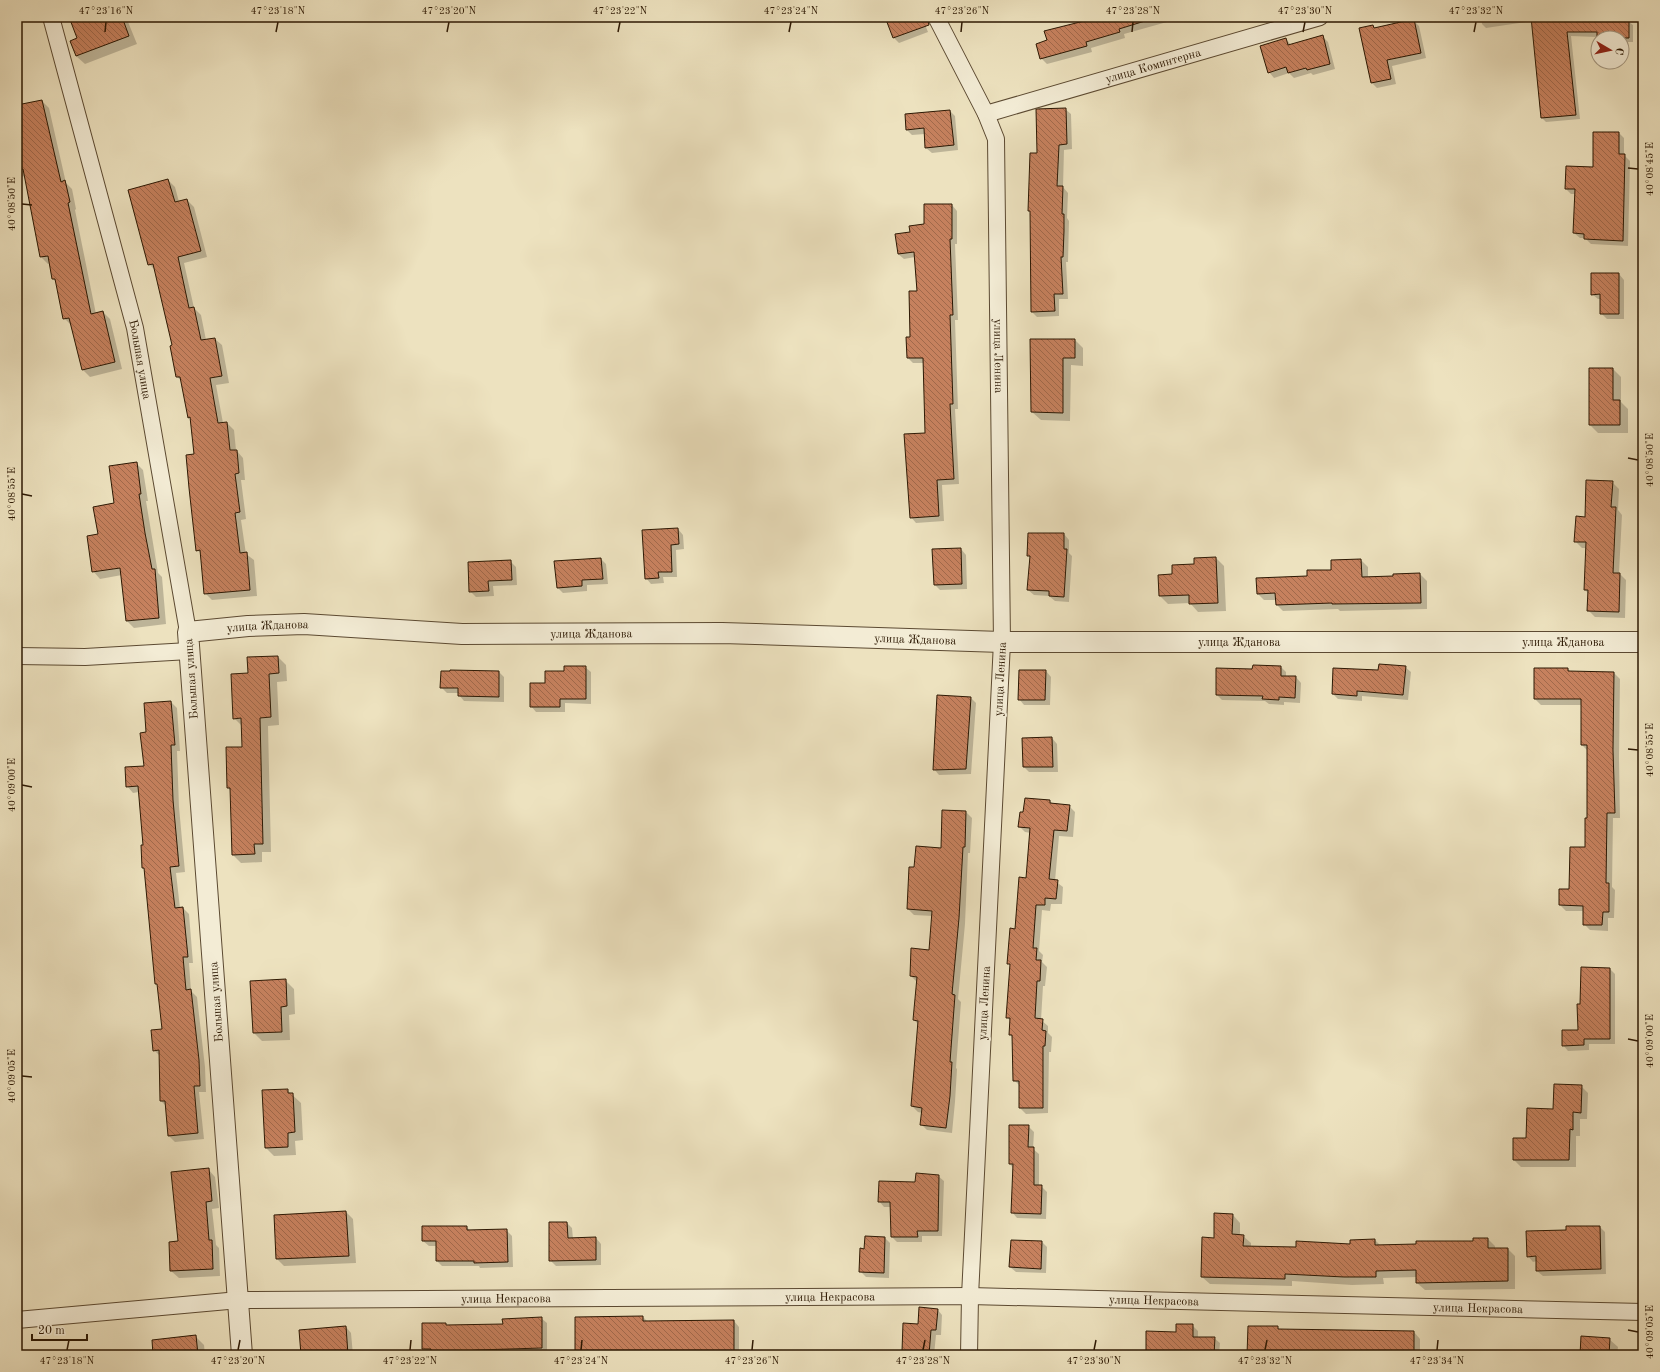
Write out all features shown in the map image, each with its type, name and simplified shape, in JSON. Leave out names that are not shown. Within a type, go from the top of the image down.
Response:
[{"type":"street","name":"Большая улица","points":[[51,17],[135,328],[188,632],[242,1355]]},
{"type":"street","name":"улица Ленина","points":[[936,17],[986,114],[996,139],[1002,642],[970,1296],[969,1355]]},
{"type":"street","name":"улица Коминтерна","points":[[986,114],[1320,17]]},
{"type":"street","name":"улица Жданова","points":[[188,632],[248,626],[304,624],[462,634],[722,633],[1002,642],[1643,642]]},
{"type":"street","points":[[17,656],[85,657],[189,651]]},
{"type":"street","name":"улица Некрасова","points":[[17,1320],[239,1300],[970,1296],[1643,1312]]},
{"type":"building","points":[[69,17],[122,17],[129,36],[76,56],[70,41],[77,38]]},
{"type":"building","points":[[885,17],[927,17],[929,25],[893,38]]},
{"type":"building","points":[[1083,17],[1144,17],[1145,21],[1119,29],[1120,32],[1086,42],[1087,46],[1040,59],[1036,44],[1047,40],[1044,31],[1084,21]]},
{"type":"building","points":[[1531,17],[1625,17],[1625,20],[1629,20],[1629,30],[1590,30],[1590,32],[1567,32],[1576,115],[1541,118]]},
{"type":"building","points":[[1414,19],[1421,53],[1387,60],[1391,79],[1371,83],[1359,28],[1373,25],[1374,28]]},
{"type":"building","points":[[1323,35],[1330,64],[1288,73],[1286,67],[1268,73],[1260,46],[1286,38],[1288,45]]},
{"type":"building","points":[[42,100],[61,182],[65,180],[70,202],[68,203],[91,314],[103,311],[115,362],[82,370],[69,318],[63,319],[55,279],[52,279],[48,256],[40,257],[23,169],[17,170],[17,105]]},
{"type":"building","points":[[1066,108],[1067,144],[1059,145],[1057,186],[1063,186],[1062,214],[1064,214],[1064,231],[1063,257],[1061,257],[1063,294],[1054,294],[1055,311],[1031,312],[1030,211],[1028,211],[1030,153],[1037,153],[1036,109]]},
{"type":"building","points":[[950,110],[954,145],[925,148],[924,128],[906,130],[905,114]]},
{"type":"building","points":[[1593,132],[1619,132],[1619,154],[1625,154],[1623,241],[1584,239],[1584,234],[1573,233],[1575,189],[1565,189],[1566,166],[1593,167]]},
{"type":"building","points":[[168,179],[175,202],[187,199],[201,251],[178,257],[189,308],[194,307],[201,340],[215,338],[222,376],[210,378],[218,423],[227,422],[230,450],[237,450],[239,473],[235,474],[240,512],[235,513],[240,553],[247,552],[250,590],[204,594],[200,550],[196,551],[186,455],[194,454],[190,417],[188,418],[180,377],[176,377],[170,346],[172,345],[153,264],[148,265],[128,190]]},
{"type":"building","points":[[924,204],[952,204],[952,239],[950,239],[953,315],[950,315],[953,404],[950,404],[954,479],[937,480],[939,516],[910,518],[904,434],[925,433],[923,358],[907,358],[906,337],[910,337],[909,291],[917,291],[914,252],[898,254],[895,234],[910,232],[909,226],[924,224]]},
{"type":"building","points":[[1591,273],[1619,273],[1619,314],[1600,314],[1600,294],[1591,295]]},
{"type":"building","points":[[1030,339],[1075,339],[1075,358],[1063,358],[1063,413],[1031,412]]},
{"type":"building","points":[[1589,368],[1613,368],[1613,400],[1620,400],[1620,425],[1589,425]]},
{"type":"building","points":[[137,462],[141,494],[139,494],[145,533],[152,569],[155,569],[159,618],[126,621],[120,568],[92,572],[87,536],[98,534],[93,507],[114,503],[109,466]]},
{"type":"building","points":[[1586,480],[1613,481],[1611,507],[1616,507],[1613,573],[1620,573],[1619,612],[1587,611],[1588,590],[1584,590],[1586,542],[1574,542],[1576,516],[1585,517]]},
{"type":"building","points":[[678,528],[679,544],[671,545],[672,572],[658,572],[659,578],[645,579],[642,530]]},
{"type":"building","points":[[1028,533],[1064,533],[1064,549],[1067,549],[1064,597],[1049,596],[1049,591],[1027,590],[1030,556],[1027,556]]},
{"type":"building","points":[[961,548],[962,584],[934,585],[932,549]]},
{"type":"building","points":[[1216,557],[1218,603],[1189,604],[1189,595],[1159,596],[1158,575],[1172,574],[1172,565],[1194,564],[1194,558]]},
{"type":"building","points":[[601,558],[603,579],[582,580],[582,586],[557,588],[554,561]]},
{"type":"building","points":[[1361,559],[1362,577],[1420,573],[1421,603],[1332,603],[1276,605],[1275,593],[1257,594],[1256,578],[1307,576],[1307,570],[1331,570],[1331,560]]},
{"type":"building","points":[[511,560],[512,580],[488,581],[489,591],[469,592],[468,562]]},
{"type":"building","points":[[278,656],[279,673],[269,674],[271,717],[260,718],[263,844],[254,844],[255,854],[232,855],[230,788],[227,788],[226,747],[242,747],[241,718],[233,719],[231,674],[248,673],[247,657]]},
{"type":"building","points":[[1379,664],[1406,666],[1403,695],[1357,691],[1357,696],[1332,694],[1333,668],[1378,670]]},
{"type":"building","points":[[1253,665],[1281,666],[1281,676],[1296,676],[1295,698],[1279,697],[1279,700],[1262,699],[1263,696],[1216,695],[1216,668],[1252,669]]},
{"type":"building","points":[[564,666],[586,666],[586,699],[560,699],[560,707],[530,707],[530,683],[545,683],[545,671],[564,671]]},
{"type":"building","points":[[1534,668],[1568,668],[1568,671],[1614,672],[1613,750],[1615,813],[1607,813],[1606,883],[1609,883],[1609,912],[1603,912],[1602,925],[1583,925],[1583,906],[1559,905],[1559,889],[1569,889],[1570,847],[1585,847],[1585,818],[1587,818],[1587,745],[1581,745],[1581,699],[1534,699]]},
{"type":"building","points":[[1019,670],[1046,670],[1045,700],[1018,700]]},
{"type":"building","points":[[441,671],[499,671],[499,697],[458,696],[458,688],[440,688]]},
{"type":"building","points":[[937,695],[971,697],[966,769],[933,770]]},
{"type":"building","points":[[171,701],[175,745],[171,745],[173,800],[179,866],[170,867],[175,908],[183,907],[188,957],[183,957],[186,990],[191,989],[199,1060],[200,1086],[194,1086],[198,1133],[168,1136],[165,1101],[160,1101],[159,1050],[153,1051],[151,1030],[162,1029],[157,984],[155,984],[144,868],[142,868],[141,845],[143,845],[138,786],[126,787],[125,767],[144,766],[140,733],[146,732],[144,703]]},
{"type":"building","points":[[1052,737],[1053,767],[1023,767],[1022,738]]},
{"type":"building","points":[[1025,798],[1050,800],[1050,803],[1070,805],[1067,831],[1054,830],[1049,879],[1058,880],[1056,899],[1045,898],[1045,905],[1036,905],[1033,948],[1037,948],[1036,960],[1041,960],[1040,981],[1037,981],[1035,1018],[1043,1019],[1042,1030],[1046,1031],[1045,1046],[1043,1046],[1043,1108],[1019,1108],[1019,1081],[1013,1081],[1012,1035],[1009,1035],[1010,1018],[1006,1018],[1010,964],[1007,964],[1010,928],[1015,929],[1019,877],[1026,878],[1030,828],[1018,827],[1020,812],[1023,812]]},
{"type":"building","points":[[942,810],[966,811],[965,847],[963,847],[959,918],[952,994],[955,995],[950,1062],[952,1062],[946,1128],[920,1125],[922,1108],[911,1106],[918,1021],[913,1020],[917,977],[910,976],[911,948],[929,950],[932,911],[907,909],[909,867],[914,867],[916,846],[941,848]]},
{"type":"building","points":[[1581,967],[1610,968],[1610,1039],[1584,1039],[1584,1045],[1562,1046],[1562,1030],[1578,1030],[1577,1004],[1580,1004]]},
{"type":"building","points":[[286,979],[287,1006],[281,1007],[282,1032],[253,1033],[250,981]]},
{"type":"building","points":[[1554,1084],[1582,1085],[1581,1113],[1573,1112],[1573,1130],[1570,1129],[1569,1160],[1513,1160],[1513,1138],[1526,1138],[1527,1108],[1553,1109]]},
{"type":"building","points":[[288,1089],[288,1093],[293,1093],[295,1132],[288,1133],[288,1147],[265,1148],[262,1090]]},
{"type":"building","points":[[1009,1125],[1029,1125],[1028,1147],[1034,1147],[1034,1185],[1042,1185],[1041,1214],[1011,1213],[1013,1164],[1009,1164]]},
{"type":"building","points":[[209,1168],[212,1201],[206,1202],[209,1240],[212,1240],[213,1269],[170,1271],[169,1242],[178,1241],[171,1172]]},
{"type":"building","points":[[916,1173],[939,1175],[938,1231],[917,1231],[918,1237],[891,1237],[890,1202],[878,1202],[879,1181],[915,1182]]},
{"type":"building","points":[[346,1211],[349,1256],[276,1259],[274,1215]]},
{"type":"building","points":[[1214,1213],[1233,1214],[1232,1234],[1244,1235],[1243,1246],[1296,1247],[1296,1241],[1350,1244],[1350,1240],[1375,1239],[1375,1245],[1416,1244],[1416,1241],[1473,1241],[1473,1238],[1488,1238],[1488,1248],[1508,1248],[1508,1281],[1416,1283],[1416,1270],[1376,1271],[1376,1277],[1285,1274],[1285,1279],[1201,1277],[1202,1237],[1214,1238]]},
{"type":"building","points":[[549,1222],[567,1222],[568,1238],[596,1237],[596,1260],[549,1261]]},
{"type":"building","points":[[422,1226],[467,1226],[467,1230],[507,1229],[508,1262],[474,1263],[474,1261],[436,1261],[436,1241],[422,1241]]},
{"type":"building","points":[[1566,1226],[1600,1226],[1601,1269],[1536,1271],[1536,1256],[1527,1257],[1526,1231],[1566,1230]]},
{"type":"building","points":[[865,1236],[885,1237],[884,1273],[859,1272],[860,1248],[864,1249]]},
{"type":"building","points":[[1011,1240],[1042,1241],[1041,1269],[1009,1267]]},
{"type":"building","points":[[919,1307],[938,1309],[936,1330],[931,1330],[929,1355],[910,1355],[910,1352],[902,1351],[903,1323],[918,1324]]},
{"type":"building","points":[[643,1316],[643,1321],[734,1320],[734,1353],[695,1353],[695,1355],[575,1355],[575,1317]]},
{"type":"building","points":[[542,1317],[542,1348],[466,1351],[466,1355],[430,1355],[431,1349],[422,1349],[422,1323],[446,1323],[446,1325],[503,1324],[502,1319]]},
{"type":"building","points":[[1176,1324],[1193,1324],[1193,1337],[1215,1337],[1214,1355],[1146,1355],[1146,1331],[1176,1332]]},
{"type":"building","points":[[346,1326],[348,1355],[301,1355],[299,1330]]},
{"type":"building","points":[[1248,1326],[1278,1326],[1278,1329],[1414,1331],[1414,1355],[1247,1355]]},
{"type":"building","points":[[196,1335],[198,1355],[153,1355],[152,1340]]},
{"type":"building","points":[[1581,1336],[1610,1338],[1609,1355],[1580,1355]]}]
